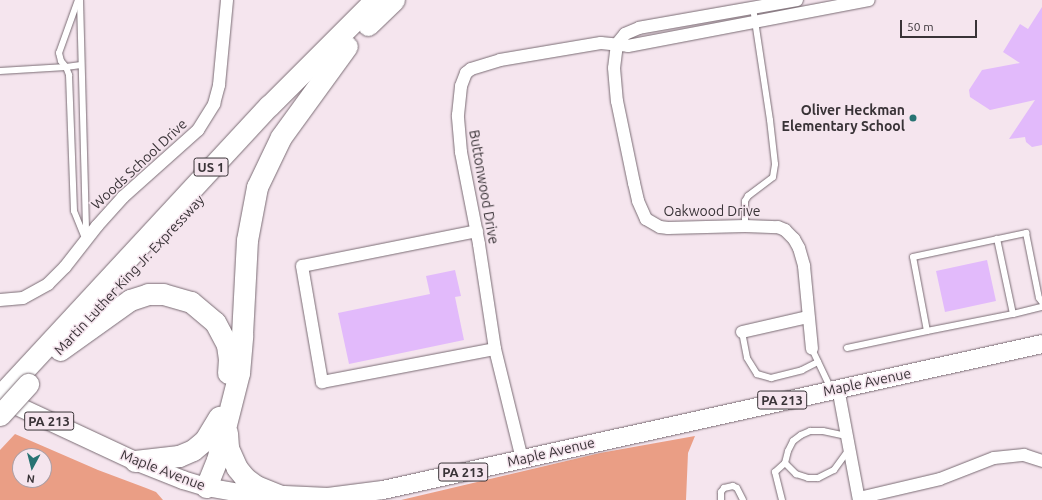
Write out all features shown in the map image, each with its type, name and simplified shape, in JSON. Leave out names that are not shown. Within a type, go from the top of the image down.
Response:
[{"type":"highway","name":"Martin Luther King Jr. Expressway","points":[[0,415],[22,382],[253,122],[375,0]]},
{"type":"highway","name":"Martin Luther King Jr. Expressway","points":[[0,397],[22,382],[60,350],[211,186],[347,46],[394,0]]},
{"type":"highway","points":[[135,461],[179,456],[188,453],[205,440],[223,418],[240,360],[247,240],[257,187],[281,137],[347,46]]},
{"type":"highway","points":[[60,350],[130,300],[155,293],[182,298],[199,308],[215,322],[227,345],[229,366],[217,460],[206,488]]},
{"type":"highway","points":[[223,418],[228,448],[237,468],[245,478],[256,486],[278,495]]},
{"type":"main road","name":"Maple Avenue","points":[[0,397],[135,461],[206,488],[241,493],[328,497],[383,490],[1042,344]]},
{"type":"street","name":"Woods School Drive","points":[[0,300],[23,298],[48,284],[65,267],[123,197],[189,140],[208,116],[214,104],[219,85],[227,0]]},
{"type":"street","points":[[617,44],[625,34],[639,28],[797,0]]},
{"type":"street","name":"Buttonwood Drive","points":[[522,459],[495,349],[477,231],[459,136],[458,115],[461,86],[466,73],[471,69],[500,60],[601,44],[628,46],[869,0]]},
{"type":"street","name":"Oakwood Drive","points":[[617,44],[614,68],[618,101],[638,201],[646,219],[660,227],[668,228],[744,226],[778,227],[785,230],[794,239],[799,248],[804,266],[812,349]]},
{"type":"street","points":[[477,231],[302,266],[322,382],[495,349]]},
{"type":"street","points":[[742,332],[808,317]]},
{"type":"street","points":[[834,389],[848,442],[859,499],[940,479],[994,458],[1024,455],[1042,461]]},
{"type":"lane","points":[[79,0],[86,240]]},
{"type":"lane","points":[[79,0],[59,53],[61,61],[66,67],[69,75],[74,211],[86,240]]},
{"type":"lane","points":[[744,226],[745,201],[748,196],[773,177],[775,164],[753,8]]},
{"type":"lane","points":[[0,71],[66,67],[81,64]]},
{"type":"lane","points":[[927,331],[912,257],[1026,233],[1042,302]]},
{"type":"lane","points":[[997,239],[1013,314]]},
{"type":"lane","points":[[1035,275],[1042,274]]},
{"type":"lane","points":[[847,348],[1042,307]]},
{"type":"lane","points":[[742,332],[748,358],[757,374],[771,378],[802,370],[818,362]]},
{"type":"lane","points":[[812,349],[834,389]]},
{"type":"lane","points":[[782,500],[775,472],[785,463],[788,451],[793,441],[801,434],[824,431],[848,442],[834,470],[818,478],[808,478],[796,474],[785,463]]},
{"type":"lane","points":[[721,500],[721,492],[724,488],[732,486],[737,488],[743,500]]},
{"type":"shaded area","points":[[15,434],[47,448],[12,448],[12,488],[52,488],[52,450],[98,470],[156,492],[163,500],[0,500],[0,450]]},
{"type":"shaded area","points":[[695,436],[688,453],[686,500],[401,500],[600,453]]},
{"type":"building","points":[[1042,7],[1042,145],[1032,147],[1026,142],[1025,137],[1009,139],[1035,100],[990,110],[970,97],[969,90],[982,70],[1020,63],[1003,52],[1020,24],[1028,29]]},
{"type":"building","points":[[987,260],[996,301],[945,312],[936,271]]},
{"type":"building","points":[[455,270],[461,296],[455,297],[464,340],[349,364],[338,313],[430,294],[426,276]]},
{"type":"place","name":"Oliver Heckman Elementary School","points":[[913,118]]}]
